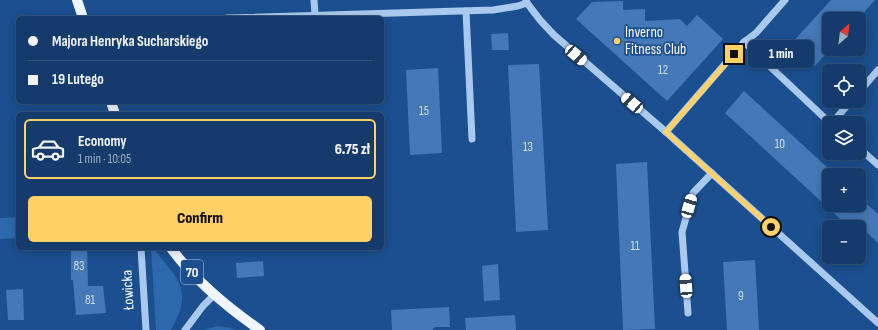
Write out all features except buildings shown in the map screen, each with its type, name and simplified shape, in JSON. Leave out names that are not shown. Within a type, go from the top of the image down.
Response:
[{"type":"main road","points":[[77,0],[82,16]]},
{"type":"main road","name":"70","points":[[173,250],[193,274],[214,294],[236,313],[260,330]]},
{"type":"street","points":[[314,0],[315,15]]},
{"type":"street","points":[[666,132],[744,42],[756,33],[785,0]]},
{"type":"street","points":[[280,16],[505,9],[518,6],[526,1],[540,20],[554,35],[666,132],[878,323]]},
{"type":"street","points":[[466,11],[472,139]]},
{"type":"street","points":[[744,42],[823,116]]},
{"type":"street","points":[[866,84],[878,70]]},
{"type":"street","points":[[837,116],[845,108]]},
{"type":"street","points":[[866,154],[878,165]]},
{"type":"street","points":[[688,313],[682,232],[693,193],[712,173]]},
{"type":"street","name":"Łowicka","points":[[141,250],[146,330]]},
{"type":"street","points":[[186,330],[214,294]]},
{"type":"shaded area","points":[[16,217],[16,238],[0,239],[0,218]]},
{"type":"shaded area","points":[[151,250],[155,250],[176,277],[182,294],[178,316],[171,330],[156,330]]},
{"type":"shaded area","points":[[217,326],[226,327],[236,330],[204,330]]},
{"type":"place","name":"Inverno Fitness Club","points":[[617,41]]},
{"type":"route","points":[[734,54],[666,132],[771,227]]}]
